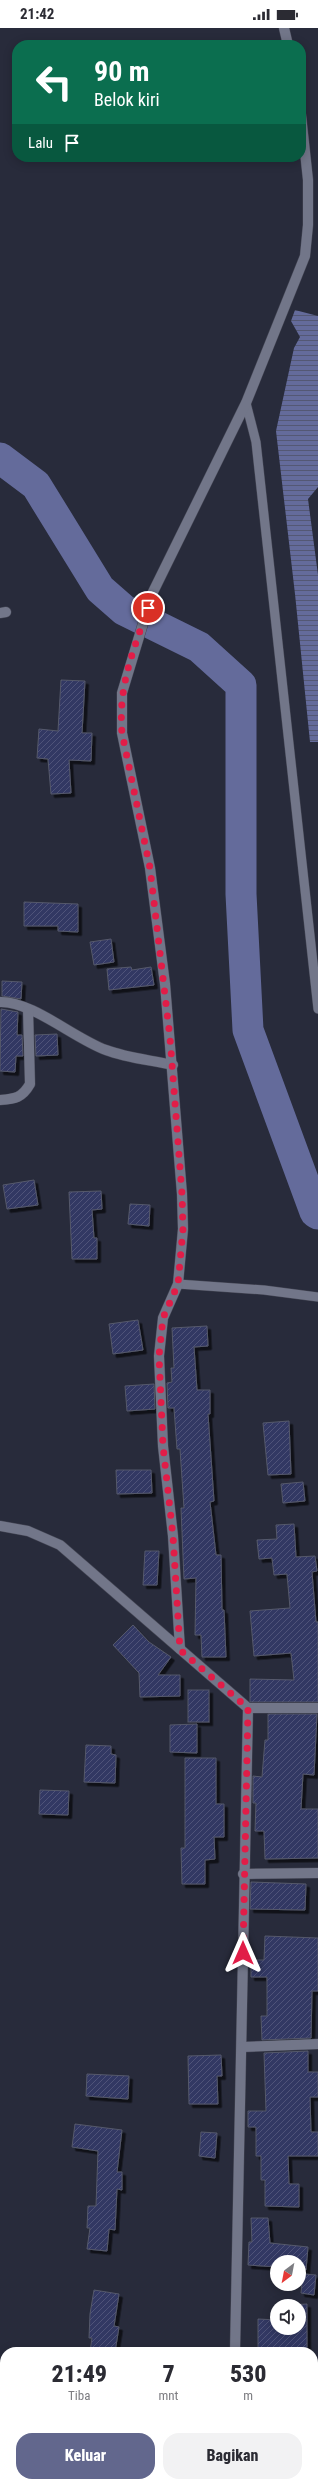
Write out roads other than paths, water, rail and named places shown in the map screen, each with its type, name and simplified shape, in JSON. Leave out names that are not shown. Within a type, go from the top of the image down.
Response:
[{"type":"street","points":[[284,28],[287,40]]},
{"type":"street","points":[[180,1650],[173,1536],[163,1446],[159,1356],[163,1318],[178,1284],[183,1229],[173,1065],[150,868],[122,733],[122,693],[128,667],[152,594],[246,403],[305,256],[308,225],[308,180],[306,161]]},
{"type":"street","points":[[0,1002],[13,1003],[28,1009],[106,1050],[173,1065]]},
{"type":"street","points":[[0,1100],[16,1099],[25,1092],[30,1084],[28,1009]]},
{"type":"street","points":[[0,1526],[28,1531],[60,1545],[248,1708],[318,1708]]},
{"type":"street","points":[[235,2347],[242,2047],[243,1874],[248,1708]]},
{"type":"street","points":[[243,1874],[318,1873]]},
{"type":"street","points":[[242,2047],[318,2044]]},
{"type":"lane","points":[[246,403],[256,442],[318,1009]]},
{"type":"lane","points":[[178,1284],[264,1290],[318,1297]]},
{"type":"waterway","points":[[0,458],[36,485],[100,589],[124,610],[199,647],[241,685],[241,894],[248,1030],[315,1212],[318,1214]]}]
